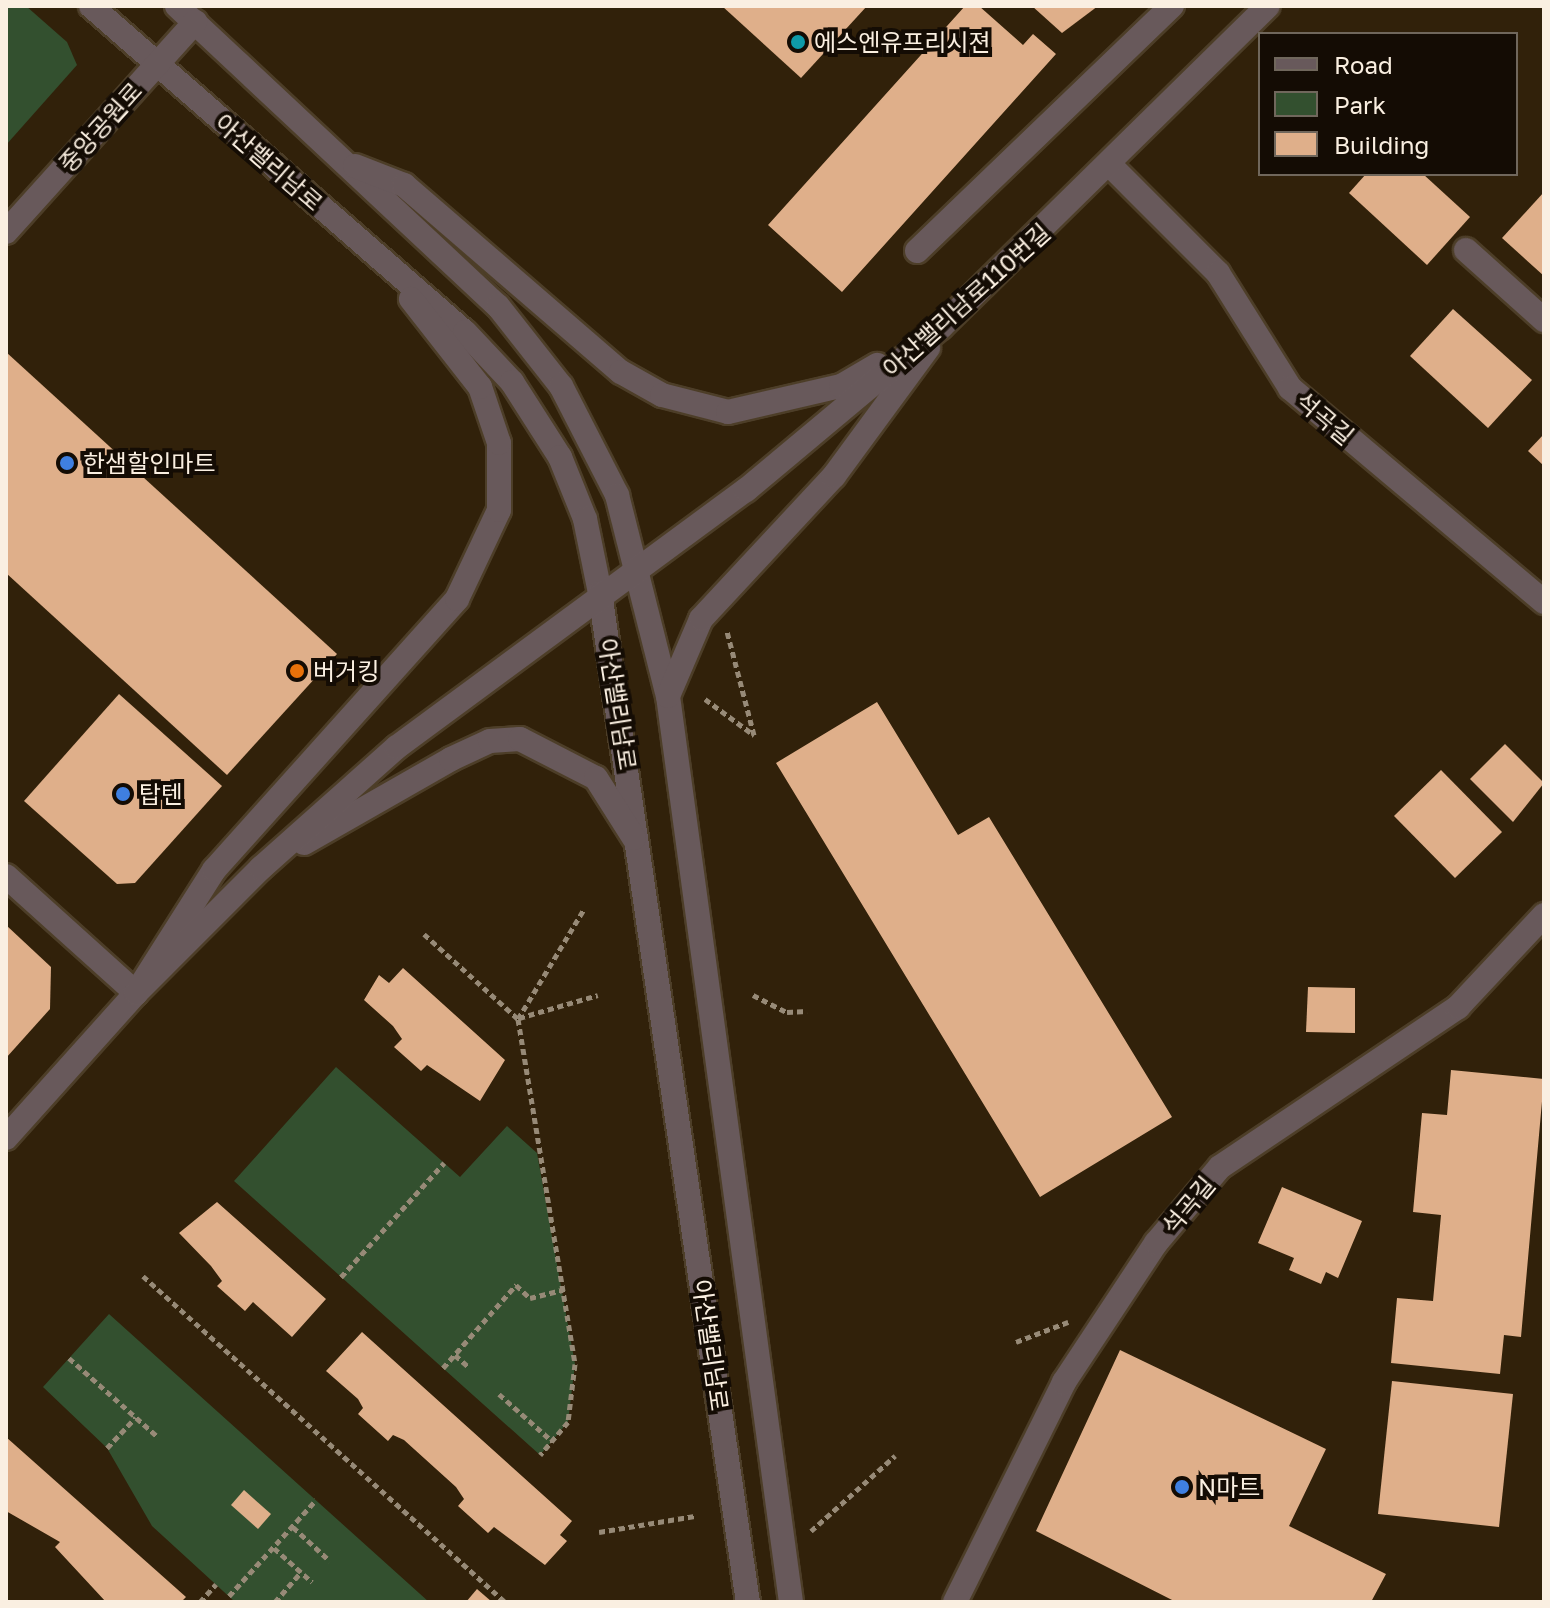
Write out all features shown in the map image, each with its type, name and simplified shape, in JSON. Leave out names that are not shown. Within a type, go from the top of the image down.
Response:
[{"type":"street","name":"아산밸리남로","points":[[91,6],[465,332],[539,419],[585,519],[600,593],[639,847],[748,1602]]},
{"type":"street","points":[[917,251],[1172,6]]},
{"type":"street","name":"아산밸리남로110번길","points":[[261,868],[397,747],[600,593],[746,490],[941,327],[1110,165],[1268,6]]},
{"type":"street","name":"아산밸리남로","points":[[186,14],[498,306],[561,386],[617,495],[639,565],[668,696],[791,1602]]},
{"type":"street","name":"중앙공원로","points":[[6,232],[157,65],[186,14]]},
{"type":"street","points":[[343,161],[404,185],[621,372],[662,395],[728,412],[841,386],[941,327]]},
{"type":"street","name":"석곡길","points":[[1110,165],[1218,273],[1290,388],[1544,602]]},
{"type":"street","points":[[1466,250],[1544,320]]},
{"type":"street","points":[[136,993],[214,870],[457,599],[492,533],[501,475],[492,413],[480,387],[376,254]]},
{"type":"street","points":[[668,696],[701,619],[862,442],[941,327]]},
{"type":"street","points":[[6,1138],[136,993],[261,868],[490,741],[541,745],[596,778],[639,847]]},
{"type":"street","points":[[6,876],[136,993]]},
{"type":"street","name":"석곡길","points":[[955,1602],[1064,1382],[1156,1243],[1220,1167],[1458,1007],[1544,915]]},
{"type":"path","points":[[705,699],[754,735],[727,630]]},
{"type":"path","points":[[518,1019],[584,909]]},
{"type":"path","points":[[424,934],[518,1019],[575,1364],[568,1422],[540,1455]]},
{"type":"path","points":[[518,1019],[598,995]]},
{"type":"path","points":[[753,995],[787,1012],[807,1011]]},
{"type":"path","points":[[341,1277],[444,1163]]},
{"type":"path","points":[[143,1276],[505,1602]]},
{"type":"path","points":[[443,1368],[516,1285],[530,1298],[563,1289]]},
{"type":"path","points":[[455,1355],[469,1367]]},
{"type":"path","points":[[69,1358],[157,1436]]},
{"type":"path","points":[[499,1394],[552,1441]]},
{"type":"path","points":[[107,1448],[136,1417]]},
{"type":"path","points":[[811,1531],[895,1456]]},
{"type":"path","points":[[229,1596],[316,1500]]},
{"type":"path","points":[[599,1532],[695,1516]]},
{"type":"path","points":[[293,1526],[330,1561]]},
{"type":"path","points":[[274,1547],[312,1582]]},
{"type":"path","points":[[275,1602],[301,1572]]},
{"type":"path","points":[[200,1602],[216,1584]]},
{"type":"green space","points":[[6,6],[26,6],[67,42],[77,65],[6,145]]},
{"type":"green space","points":[[336,1067],[460,1177],[507,1126],[537,1153],[575,1364],[568,1422],[540,1455],[234,1181]]},
{"type":"green space","points":[[109,1314],[429,1602],[235,1602],[152,1526],[107,1448],[43,1387]]},
{"type":"building","name":"에스엔유프리시젼","points":[[722,6],[867,6],[801,78]]},
{"type":"building","points":[[965,6],[979,6],[1023,45],[1033,34],[1056,54],[842,292],[768,225]]},
{"type":"building","points":[[1032,6],[1098,6],[1062,33]]},
{"type":"building","points":[[1364,176],[1425,176],[1470,217],[1427,265],[1349,193]]},
{"type":"building","points":[[1544,192],[1544,276],[1502,238]]},
{"type":"building","points":[[1453,309],[1532,380],[1488,428],[1410,356]]},
{"type":"building","name":"한샘할인마트","points":[[6,352],[337,654],[227,775],[6,573]]},
{"type":"building","points":[[1544,434],[1544,466],[1528,451]]},
{"type":"building","name":"탑텐","points":[[119,694],[222,786],[135,883],[117,884],[24,801]]},
{"type":"building","points":[[877,702],[958,835],[989,817],[1172,1117],[1040,1197],[776,763]]},
{"type":"building","points":[[1505,744],[1544,783],[1513,822],[1470,779]]},
{"type":"building","points":[[1441,770],[1502,832],[1455,878],[1394,816]]},
{"type":"building","points":[[6,925],[51,967],[50,1009],[6,1058]]},
{"type":"building","points":[[403,968],[505,1060],[480,1101],[427,1065],[421,1071],[394,1047],[402,1039],[393,1026],[364,1000],[379,975],[389,983]]},
{"type":"building","points":[[1308,987],[1355,988],[1355,1033],[1306,1032]]},
{"type":"building","points":[[1451,1070],[1544,1079],[1521,1337],[1504,1335],[1500,1374],[1391,1363],[1397,1298],[1433,1301],[1441,1215],[1413,1212],[1422,1113],[1447,1115]]},
{"type":"building","points":[[1282,1187],[1362,1221],[1338,1278],[1326,1272],[1321,1284],[1289,1270],[1294,1258],[1258,1243]]},
{"type":"building","points":[[217,1202],[326,1299],[292,1337],[253,1302],[245,1311],[217,1286],[222,1281],[179,1233]]},
{"type":"building","points":[[362,1332],[572,1521],[560,1535],[567,1541],[545,1565],[494,1527],[488,1533],[458,1506],[464,1499],[456,1487],[404,1440],[393,1435],[388,1441],[358,1414],[363,1408],[358,1399],[326,1371]]},
{"type":"building","name":"N마트","points":[[1120,1350],[1326,1449],[1289,1526],[1386,1574],[1371,1602],[1176,1602],[1036,1531]]},
{"type":"building","points":[[1392,1381],[1513,1394],[1499,1527],[1378,1514]]},
{"type":"building","points":[[6,1437],[186,1597],[181,1602],[106,1602],[55,1547],[60,1542],[6,1511]]},
{"type":"building","points":[[244,1490],[271,1514],[258,1529],[231,1505]]},
{"type":"building","points":[[477,1589],[492,1602],[466,1602]]},
{"type":"place","name":"에스엔유프리시젼","points":[[798,42]]},
{"type":"place","name":"한샘할인마트","points":[[67,463]]},
{"type":"place","name":"버거킹","points":[[297,671]]},
{"type":"place","name":"탑텐","points":[[123,794]]},
{"type":"place","name":"N마트","points":[[1182,1487]]}]
